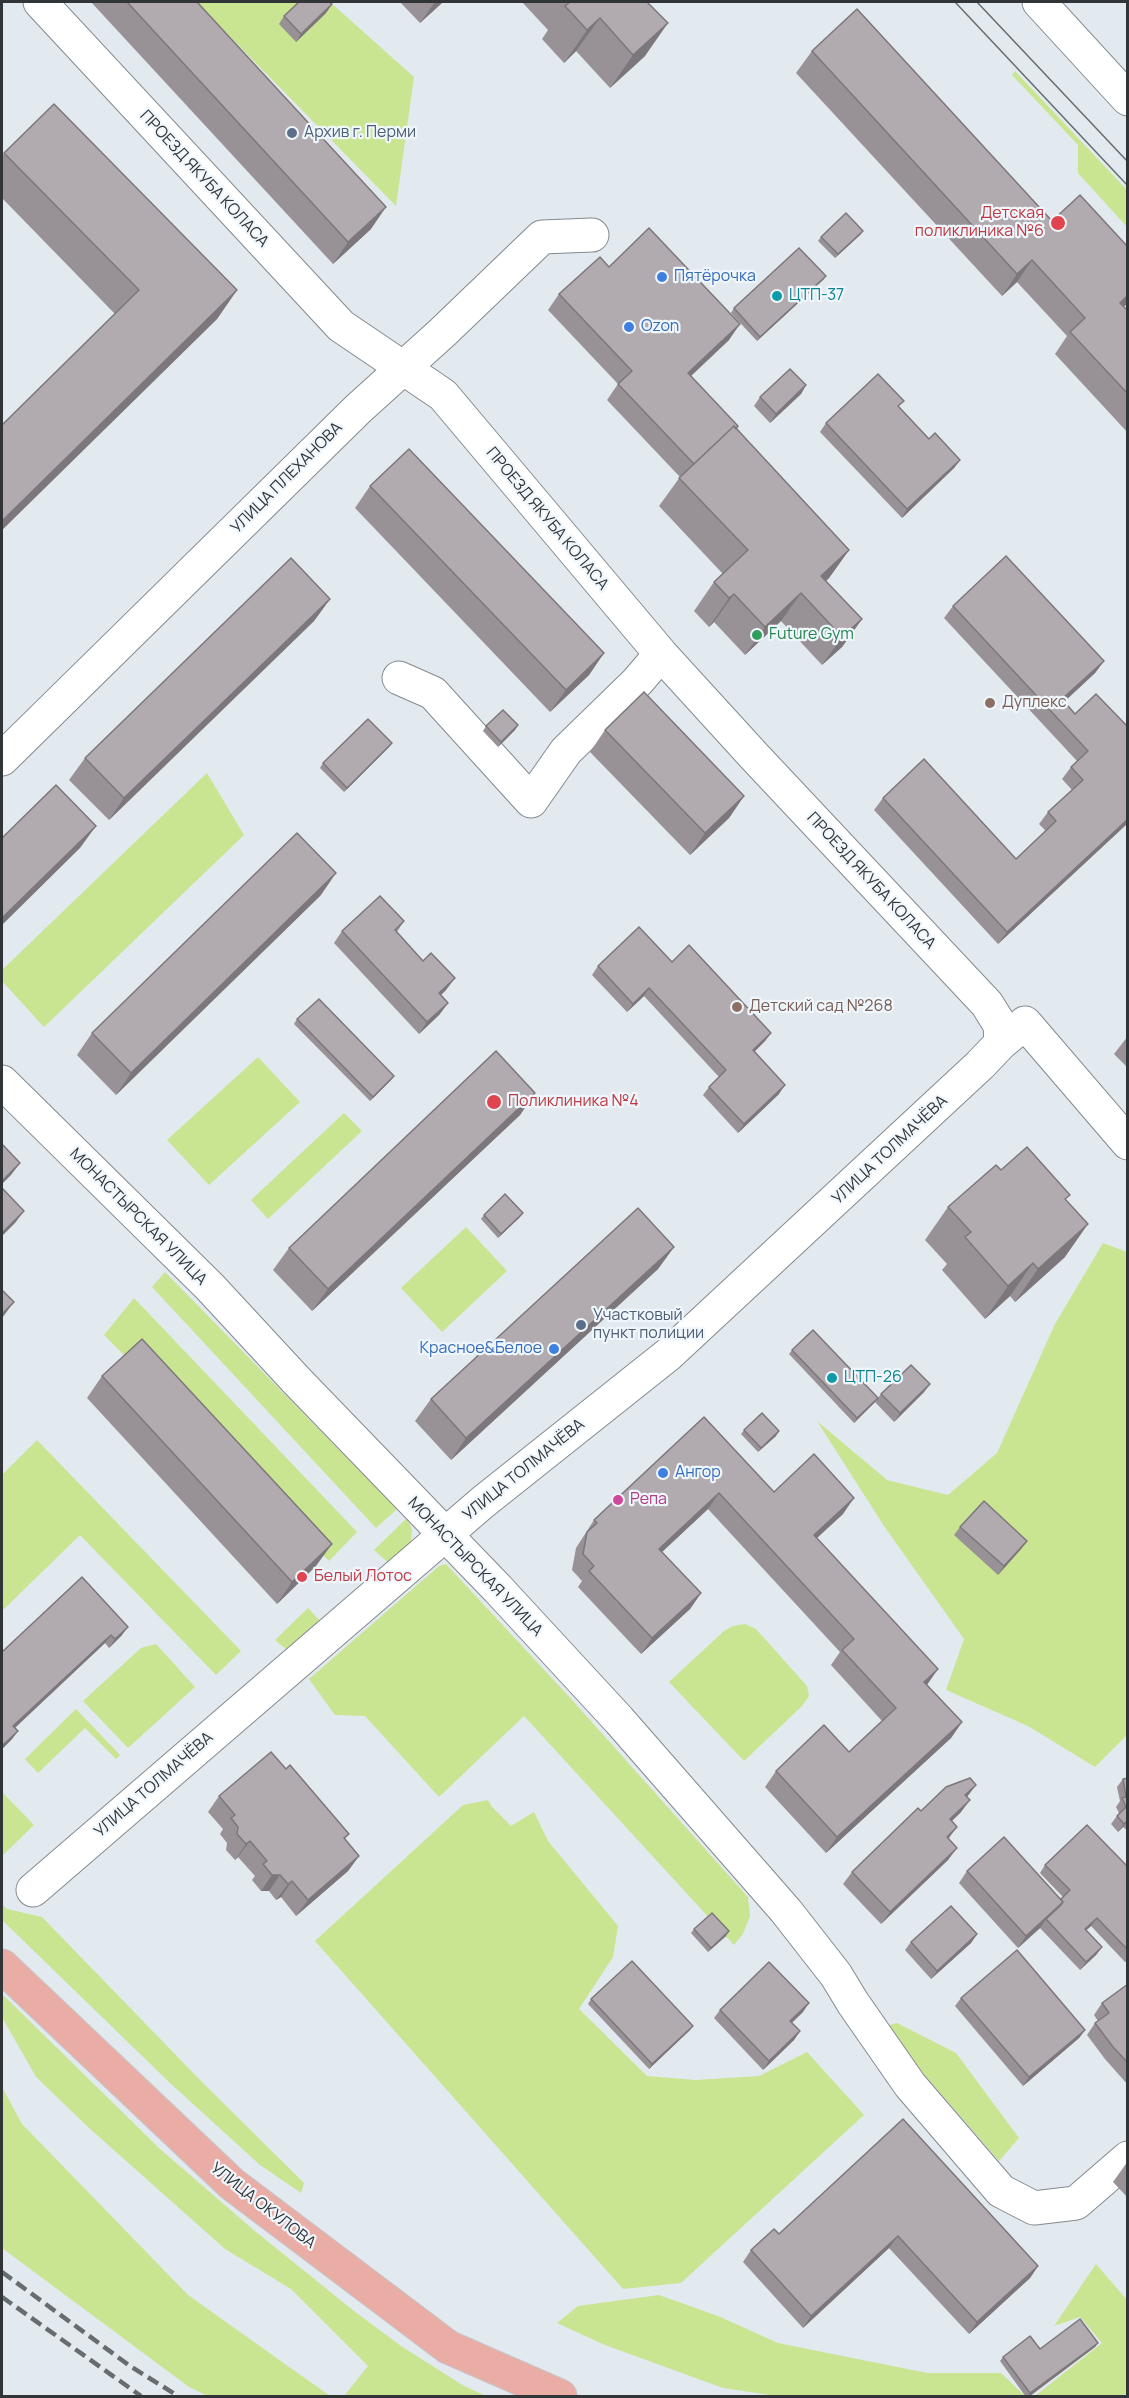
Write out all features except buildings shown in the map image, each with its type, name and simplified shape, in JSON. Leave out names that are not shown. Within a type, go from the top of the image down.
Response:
[{"type":"main road","name":"УЛИЦА ОКУЛОВА","points":[[2,1966],[232,2184],[448,2347],[560,2397]]},
{"type":"street","name":"ПРОЕЗД ЯКУБА КОЛАСА","points":[[40,2],[341,326],[443,395],[661,654],[755,758],[987,1004],[1000,1025],[991,1054]]},
{"type":"street","points":[[1039,2],[1128,99]]},
{"type":"street","name":"УЛИЦА ПЛЕХАНОВА","points":[[2,759],[358,409],[542,237],[592,234]]},
{"type":"street","points":[[399,678],[433,693],[531,801],[566,751],[637,682],[661,654]]},
{"type":"street","name":"УЛИЦА ТОЛМАЧЁВА","points":[[33,1890],[483,1502],[669,1354],[1025,1023],[1128,1143]]},
{"type":"street","name":"МОНАСТЫРСКАЯ УЛИЦА","points":[[2,1082],[210,1287],[297,1382],[446,1535],[619,1720],[786,1911],[836,1975],[910,2085],[1001,2191],[1034,2208],[1076,2203],[1128,2158]]},
{"type":"green space","points":[[196,2],[330,2],[414,77],[396,206]]},
{"type":"green space","points":[[1015,71],[1127,190],[1127,227],[1078,173],[1078,145],[1012,75]]},
{"type":"green space","points":[[207,773],[244,835],[44,1027],[2,981],[2,970]]},
{"type":"green space","points":[[258,1057],[300,1102],[209,1185],[167,1140]]},
{"type":"green space","points":[[344,1113],[362,1131],[268,1219],[251,1200]]},
{"type":"green space","points":[[466,1227],[507,1271],[442,1332],[401,1288]]},
{"type":"green space","points":[[1103,1243],[1127,1252],[1127,1735],[1095,1767],[1028,1726],[946,1690],[964,1639],[884,1526],[817,1421],[887,1480],[948,1495],[997,1453],[1055,1324]]},
{"type":"green space","points":[[165,1272],[397,1509],[376,1528],[152,1287]]},
{"type":"green space","points":[[134,1298],[357,1532],[329,1561],[104,1335]]},
{"type":"green space","points":[[37,1440],[241,1651],[216,1675],[80,1535],[2,1611],[2,1475]]},
{"type":"green space","points":[[407,1518],[412,1530],[411,1544],[392,1566],[374,1550]]},
{"type":"green space","points":[[446,1564],[573,1701],[748,1897],[750,1916],[743,1934],[734,1945],[524,1716],[439,1797],[365,1716],[335,1715],[309,1679],[439,1566]]},
{"type":"green space","points":[[308,1608],[321,1622],[292,1647],[286,1649],[275,1640]]},
{"type":"green space","points":[[745,1624],[756,1629],[807,1686],[809,1696],[802,1706],[744,1761],[669,1682],[724,1631],[733,1626]]},
{"type":"green space","points":[[156,1644],[195,1687],[128,1748],[83,1701],[141,1648]]},
{"type":"green space","points":[[76,1709],[120,1755],[116,1759],[85,1728],[38,1773],[25,1759]]},
{"type":"green space","points":[[2,1792],[34,1825],[2,1856]]},
{"type":"green space","points":[[488,1800],[511,1826],[534,1812],[548,1841],[618,1926],[613,1957],[579,2009],[647,2076],[696,2080],[759,2076],[807,2052],[864,2115],[681,2283],[623,2289],[315,1941],[463,1805]]},
{"type":"green space","points":[[2,1904],[7,1909],[42,1917],[201,2081],[304,2183],[301,2193],[260,2165],[170,2083],[2,1920]]},
{"type":"green space","points":[[2,1994],[160,2149],[256,2232],[401,2346],[464,2386],[486,2396],[344,2396],[368,2366],[291,2289],[225,2249],[88,2127],[36,2077],[2,2017]]},
{"type":"green space","points":[[897,2023],[956,2053],[1019,2138],[999,2161],[883,2027]]},
{"type":"green space","points":[[2,2087],[22,2124],[188,2295],[330,2396],[208,2396],[189,2387],[2,2248]]},
{"type":"green space","points":[[1096,2264],[1127,2300],[1127,2396],[1035,2396],[1102,2343],[1080,2317],[1054,2326]]},
{"type":"green space","points":[[659,2295],[718,2316],[778,2343],[927,2373],[1001,2373],[1025,2396],[777,2396],[723,2388],[605,2345],[557,2323],[578,2306]]},
{"type":"tram line","points":[[955,2],[1128,186]]},
{"type":"tram line","points":[[977,2],[1128,162]]},
{"type":"railway","points":[[2,2272],[130,2366],[178,2396]]},
{"type":"railway","points":[[2,2297],[141,2396]]},
{"type":"place","name":"Архив г. Перми","points":[[292,133]]},
{"type":"place","name":"Детская поликлиника №6","points":[[1058,223]]},
{"type":"place","name":"Пятёрочка","points":[[662,277]]},
{"type":"place","name":"ЦТП-37","points":[[777,296]]},
{"type":"place","name":"Ozon","points":[[629,327]]},
{"type":"place","name":"Future Gym","points":[[757,635]]},
{"type":"place","name":"Дуплекс","points":[[990,703]]},
{"type":"place","name":"Детский сад №268","points":[[737,1007]]},
{"type":"place","name":"Поликлиника №4","points":[[494,1102]]},
{"type":"place","name":"Участковый пункт полиции","points":[[581,1325]]},
{"type":"place","name":"Красное&Белое","points":[[554,1349]]},
{"type":"place","name":"ЦТП-26","points":[[832,1378]]},
{"type":"place","name":"Ангор","points":[[663,1473]]},
{"type":"place","name":"Репа","points":[[618,1500]]},
{"type":"place","name":"Белый Лотос","points":[[302,1577]]}]
